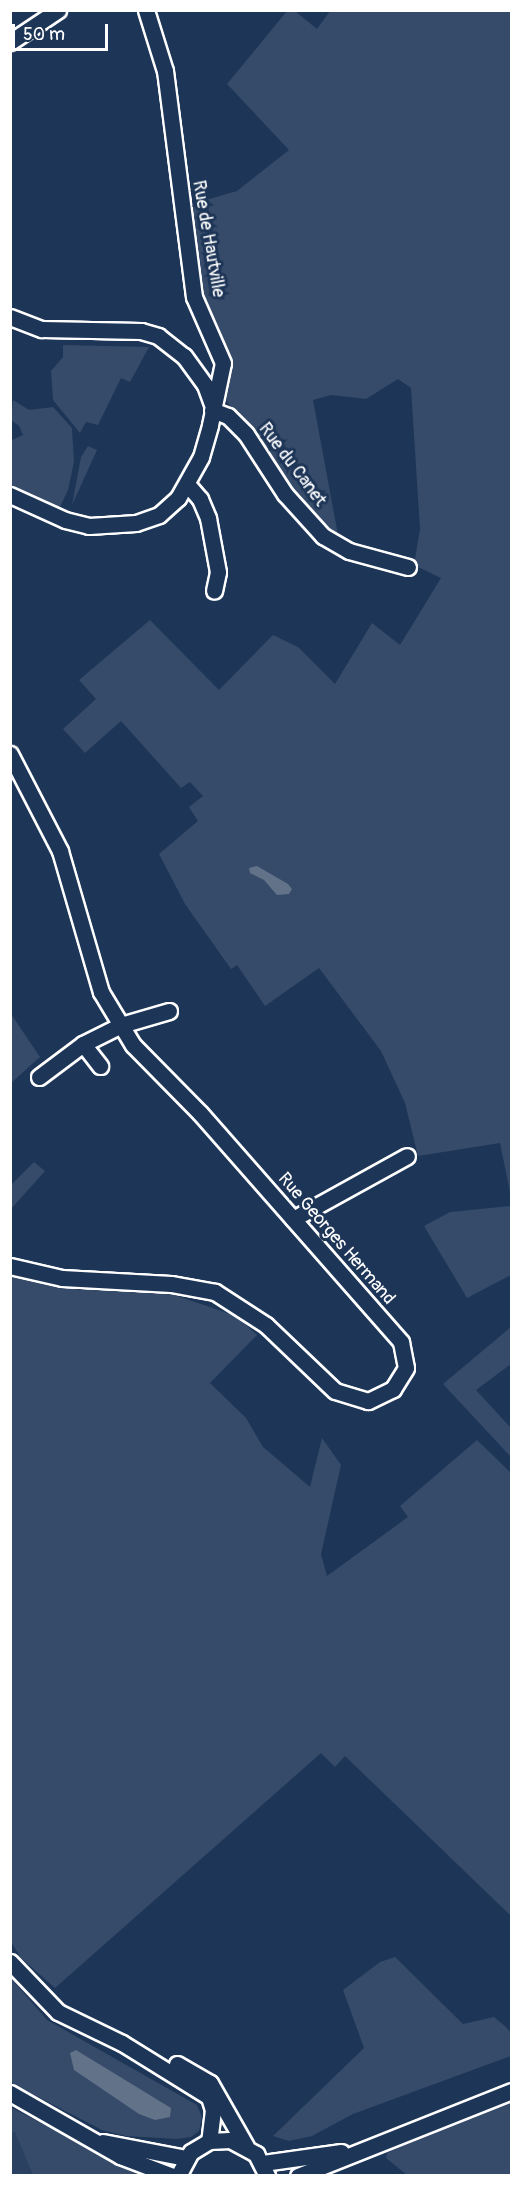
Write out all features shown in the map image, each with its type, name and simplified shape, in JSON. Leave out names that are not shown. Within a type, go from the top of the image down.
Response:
[{"type":"street","points":[[10,42],[58,10]]},
{"type":"street","name":"Rue de Hautville","points":[[10,495],[65,520],[114,527],[159,514],[187,484],[201,457],[223,363],[194,297],[165,71],[146,10]]},
{"type":"street","points":[[10,317],[42,329],[141,331],[158,336],[184,356],[205,385],[212,407]]},
{"type":"street","name":"Rue du Canet","points":[[212,407],[228,416],[246,434],[285,494],[323,536],[350,551],[408,567]]},
{"type":"street","points":[[187,484],[200,499],[208,518],[218,572],[214,591]]},
{"type":"street","name":"Rue Georges Hermand","points":[[10,754],[60,851],[101,992],[133,1045],[401,1342],[406,1368],[393,1389],[368,1401],[335,1391],[266,1325],[214,1292],[171,1284],[62,1278],[10,1266]]},
{"type":"street","points":[[39,1077],[83,1044],[121,1025],[169,1011]]},
{"type":"street","points":[[83,1044],[100,1066]]},
{"type":"street","points":[[293,1220],[407,1156]]},
{"type":"street","points":[[10,1962],[58,2012],[122,2043],[176,2064],[210,2083],[246,2146],[265,2169],[374,2146]]},
{"type":"street","points":[[122,2043],[208,2097],[213,2110],[209,2141]]},
{"type":"street","points":[[298,2175],[512,2091]]},
{"type":"street","points":[[10,2093],[120,2156],[173,2175]]},
{"type":"street","points":[[91,2140],[186,2158]]},
{"type":"street","points":[[178,2175],[186,2158],[209,2141],[230,2140],[246,2146]]},
{"type":"shaded area","points":[[287,11],[295,11],[317,29],[330,11],[511,11],[511,1197],[500,1143],[418,1156],[405,1103],[381,1051],[319,968],[265,1006],[237,965],[231,969],[185,904],[159,854],[198,821],[189,807],[203,796],[190,782],[181,788],[121,721],[85,753],[63,729],[96,699],[79,680],[150,620],[219,690],[273,635],[298,647],[335,684],[372,623],[400,645],[441,578],[414,565],[420,529],[411,388],[398,379],[366,399],[331,395],[313,400],[338,535],[313,518],[287,491],[220,391],[227,371],[224,347],[201,296],[185,206],[237,191],[289,150],[227,84]]},
{"type":"shaded area","points":[[63,345],[149,347],[130,382],[121,378],[98,425],[86,422],[80,433],[53,400],[51,371],[63,357]]},
{"type":"shaded area","points":[[13,400],[29,410],[53,407],[72,428],[74,462],[68,490],[59,509],[11,490],[10,441],[23,435],[19,426],[11,420]]},
{"type":"shaded area","points":[[88,446],[97,450],[72,505],[81,457]]},
{"type":"shaded area","points":[[257,866],[288,884],[292,889],[289,894],[277,895],[264,880],[250,873],[249,868]]},
{"type":"shaded area","points":[[11,1014],[40,1057],[10,1083]]},
{"type":"shaded area","points":[[34,1162],[45,1171],[11,1209],[11,1185]]},
{"type":"shaded area","points":[[511,1206],[511,1275],[467,1298],[424,1226],[450,1212]]},
{"type":"shaded area","points":[[11,1274],[80,1290],[160,1290],[236,1316],[257,1335],[210,1383],[246,1418],[263,1447],[310,1487],[322,1438],[341,1465],[321,1554],[327,1576],[408,1517],[400,1506],[477,1440],[511,1473],[511,1916],[345,1756],[335,1767],[321,1753],[55,1988],[21,1958],[11,1942]]},
{"type":"shaded area","points":[[511,1327],[511,1364],[476,1390],[511,1428],[511,1457],[443,1384]]},
{"type":"shaded area","points":[[395,1957],[463,2024],[494,2017],[506,2027],[511,2033],[511,2056],[353,2114],[312,2136],[289,2141],[273,2136],[364,2048],[343,1990],[380,1962]]},
{"type":"shaded area","points":[[10,1977],[47,2020],[197,2105],[202,2117],[199,2131],[191,2137],[177,2139],[126,2136],[102,2130],[11,2083]]},
{"type":"shaded area","points":[[76,2050],[171,2108],[170,2117],[155,2120],[139,2114],[74,2070],[70,2053]]},
{"type":"shaded area","points":[[511,2098],[511,2175],[407,2175],[386,2158],[387,2153]]},
{"type":"shaded area","points":[[10,2107],[121,2164],[156,2175],[33,2175],[15,2132],[11,2133]]},
{"type":"shaded area","points":[[10,2120],[99,2175],[11,2175]]}]
